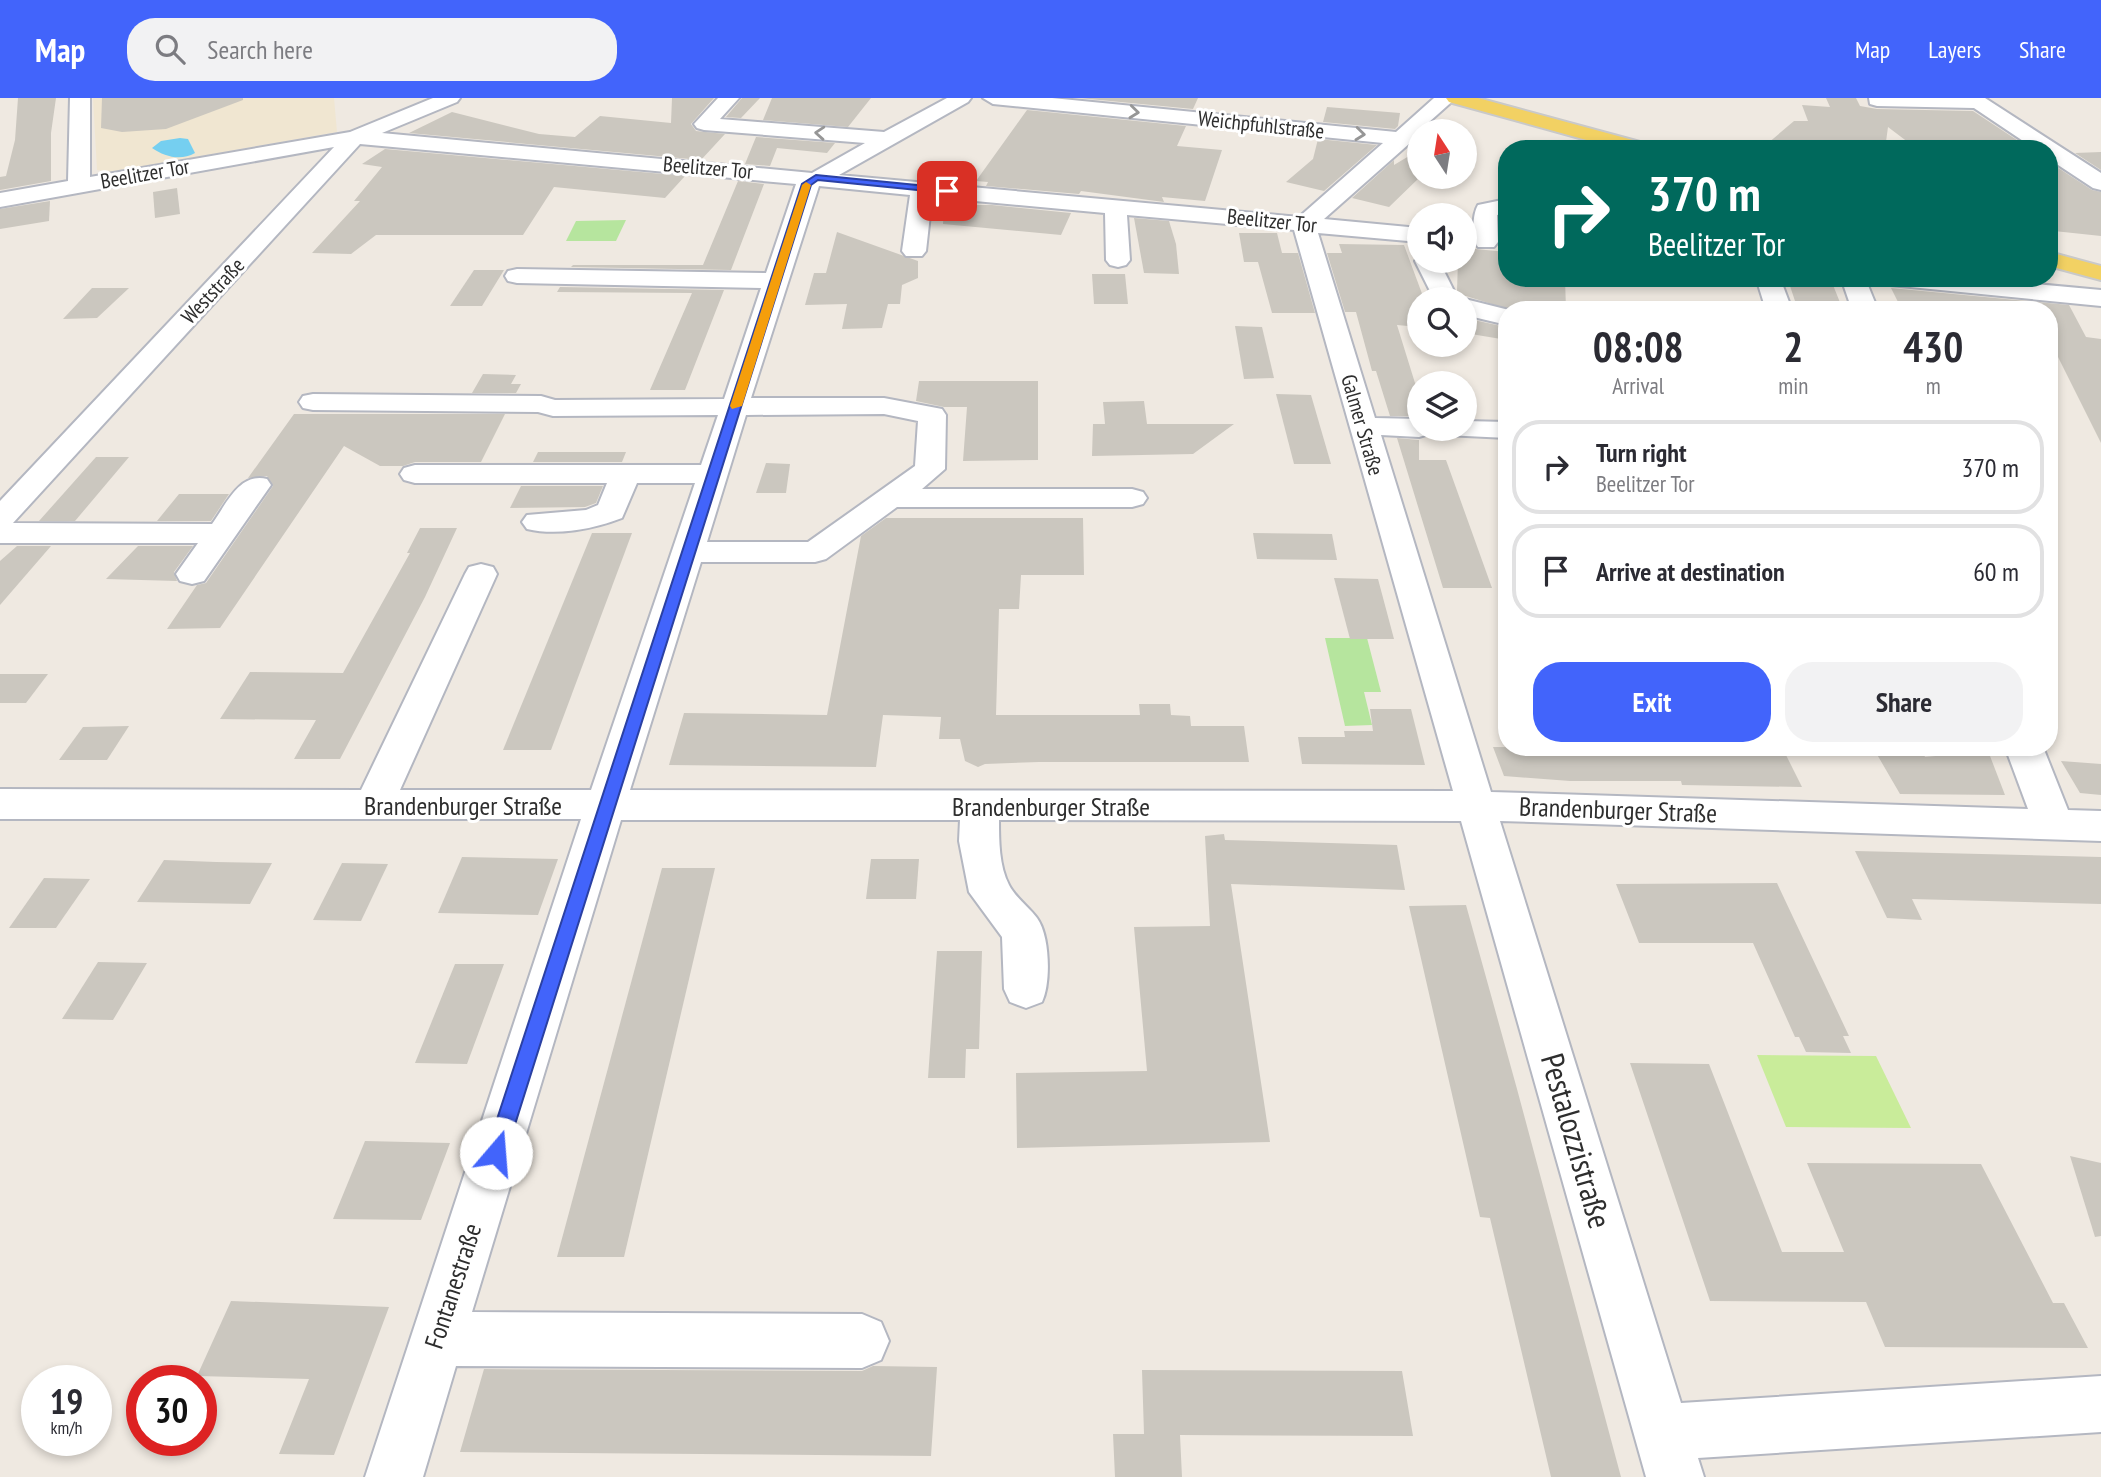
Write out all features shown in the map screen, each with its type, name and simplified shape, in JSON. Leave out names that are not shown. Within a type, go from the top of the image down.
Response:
[{"type":"main road","points":[[1456,98],[1611,140]]},
{"type":"main road","points":[[2058,261],[2101,273]]},
{"type":"street","points":[[79,187],[80,98]]},
{"type":"street","name":"Weststraße","points":[[0,519],[355,137],[450,98]]},
{"type":"street","points":[[729,98],[704,124],[888,139]]},
{"type":"street","points":[[816,178],[961,98]]},
{"type":"street","name":"Weichpfuhlstraße","points":[[993,98],[1404,139]]},
{"type":"street","points":[[1207,119],[1215,98]]},
{"type":"street","points":[[1304,225],[1404,139],[1446,98]]},
{"type":"street","points":[[1877,100],[1975,100],[2035,140]]},
{"type":"street","name":"Beelitzer Tor","points":[[0,200],[355,137],[1121,206],[1407,237]]},
{"type":"street","points":[[2058,155],[2101,183]]},
{"type":"street","name":"Fontanestraße","points":[[394,1477],[605,807],[807,184],[816,178]]},
{"type":"street","points":[[914,251],[922,188]]},
{"type":"street","points":[[1118,260],[1116,214],[1121,206]]},
{"type":"street","points":[[1486,242],[1486,210],[1498,208]]},
{"type":"street","name":"Galmer Straße","points":[[1304,225],[1477,806]]},
{"type":"street","points":[[517,276],[776,281]]},
{"type":"street","points":[[1985,287],[2101,298]]},
{"type":"street","points":[[1477,310],[1498,315]]},
{"type":"street","points":[[313,402],[541,404],[553,408],[884,406],[932,415],[930,469],[815,552],[688,552]]},
{"type":"street","points":[[1362,426],[1407,428]]},
{"type":"street","points":[[1477,429],[1498,430]]},
{"type":"street","points":[[415,474],[713,474]]},
{"type":"street","points":[[538,522],[591,520],[611,511],[625,474]]},
{"type":"street","points":[[192,574],[257,485]]},
{"type":"street","points":[[892,498],[1132,498]]},
{"type":"street","points":[[0,533],[221,534]]},
{"type":"street","points":[[373,806],[481,574]]},
{"type":"street","points":[[2027,756],[2054,825]]},
{"type":"street","name":"Brandenburger Straße","points":[[0,804],[605,807],[1477,806],[2101,826]]},
{"type":"street","name":"Pestalozzistraße","points":[[1477,806],[1668,1455]]},
{"type":"street","points":[[980,807],[979,841],[984,869],[990,892],[1005,914],[1023,932],[1026,989]]},
{"type":"street","points":[[437,1339],[862,1341]]},
{"type":"street","points":[[1668,1455],[2101,1404]]},
{"type":"shaded area","points":[[93,98],[334,98],[337,132],[111,172],[97,170]]},
{"type":"green space","points":[[626,220],[616,241],[566,241],[576,221]]},
{"type":"green space","points":[[1325,638],[1367,638],[1381,692],[1364,692],[1372,725],[1345,726]]},
{"type":"green space","points":[[1757,1055],[1876,1056],[1911,1128],[1786,1127]]},
{"type":"water","points":[[188,139],[195,153],[173,157],[152,148],[161,141]]},
{"type":"building","points":[[18,98],[56,98],[51,133],[51,181],[0,190],[0,177],[6,176],[15,140]]},
{"type":"building","points":[[102,98],[243,100],[166,129],[122,132],[101,128]]},
{"type":"building","points":[[672,98],[714,98],[691,124],[696,131],[725,134],[701,160],[409,133],[452,112],[539,134],[575,137],[600,116],[671,123]]},
{"type":"building","points":[[742,98],[760,98],[741,118],[726,117]]},
{"type":"building","points":[[772,98],[871,98],[848,127],[763,120]]},
{"type":"building","points":[[1079,98],[1198,98],[1193,109]]},
{"type":"building","points":[[1826,98],[1856,98],[1860,106],[1877,109],[1973,111],[2017,140],[1905,140],[1888,127],[1886,140],[1772,140],[1794,121],[1808,121],[1802,105],[1830,107]]},
{"type":"building","points":[[1327,107],[1400,113],[1398,126],[1395,129],[1323,122]]},
{"type":"building","points":[[1027,110],[1186,126],[1177,146],[1222,150],[1205,201],[1162,197],[1164,202],[1081,191],[1079,194],[986,186],[988,182],[976,181]]},
{"type":"building","points":[[756,137],[835,143],[827,153],[777,148],[770,166],[745,164]]},
{"type":"building","points":[[1318,139],[1377,145],[1324,191],[1286,182],[1313,159]]},
{"type":"building","points":[[385,149],[685,176],[665,198],[554,187],[523,235],[376,235],[351,254],[312,253],[360,201],[354,201],[382,167],[362,164]]},
{"type":"building","points":[[2101,152],[2101,170],[2075,153]]},
{"type":"building","points":[[1407,157],[1408,189],[1389,207],[1352,198],[1394,160],[1394,165]]},
{"type":"building","points":[[2058,168],[2092,190],[2101,192],[2101,236],[2058,231]]},
{"type":"building","points":[[738,181],[764,184],[731,270],[571,267],[703,265]]},
{"type":"building","points":[[177,188],[180,214],[155,218],[153,192]]},
{"type":"building","points":[[50,201],[49,221],[0,229],[0,209]]},
{"type":"building","points":[[944,205],[992,205],[1071,213],[1061,235],[943,224]]},
{"type":"building","points":[[1134,218],[1169,221],[1176,244],[1179,274],[1144,273]]},
{"type":"building","points":[[837,232],[918,261],[918,278],[902,285],[900,304],[888,304],[882,328],[842,329],[847,304],[805,305],[814,273],[826,273]]},
{"type":"building","points":[[1239,233],[1277,233],[1282,253],[1298,253],[1315,313],[1272,313],[1258,262],[1244,262]]},
{"type":"building","points":[[1339,244],[1404,245],[1407,253],[1407,273],[1414,273],[1420,287],[1407,287],[1407,326],[1397,325],[1411,371],[1407,371],[1407,416],[1390,416],[1376,371],[1372,371],[1356,312],[1345,312],[1327,253],[1342,253]]},
{"type":"building","points":[[1477,249],[1498,251],[1498,287],[1565,287],[1566,301],[1498,301],[1498,306],[1477,299],[1477,287],[1457,287],[1458,273],[1477,273]]},
{"type":"building","points":[[474,270],[504,270],[482,306],[450,306]]},
{"type":"building","points":[[1092,274],[1125,274],[1128,304],[1094,304]]},
{"type":"building","points":[[560,287],[724,290],[685,390],[650,390],[692,293],[557,292]]},
{"type":"building","points":[[1790,287],[1834,287],[1839,301],[1795,301]]},
{"type":"building","points":[[92,288],[129,288],[97,318],[63,319]]},
{"type":"building","points":[[1891,288],[2027,301],[1898,301]]},
{"type":"building","points":[[2058,304],[2069,305],[2086,337],[2101,339],[2101,443],[2058,357]]},
{"type":"building","points":[[1477,321],[1498,325],[1498,338],[1477,335]]},
{"type":"building","points":[[1235,326],[1262,327],[1274,378],[1244,379]]},
{"type":"building","points":[[483,374],[516,375],[511,384],[521,384],[516,393],[472,393]]},
{"type":"building","points":[[919,381],[1038,381],[1038,460],[963,461],[967,407],[944,407],[916,401]]},
{"type":"building","points":[[1276,394],[1311,395],[1331,464],[1294,464]]},
{"type":"building","points":[[1144,401],[1147,424],[1234,424],[1193,454],[1092,456],[1093,424],[1105,424],[1103,402]]},
{"type":"building","points":[[294,414],[505,414],[481,462],[415,462],[403,466],[380,466],[344,446],[220,628],[167,629],[197,585],[206,583],[273,486],[267,476],[248,478]]},
{"type":"building","points":[[1397,438],[1419,441],[1419,460],[1446,460],[1492,588],[1443,588]]},
{"type":"building","points":[[538,452],[626,452],[622,462],[533,462]]},
{"type":"building","points":[[96,457],[129,457],[75,521],[39,521]]},
{"type":"building","points":[[766,463],[790,464],[786,493],[756,493]]},
{"type":"building","points":[[521,486],[603,486],[596,503],[585,507],[510,508]]},
{"type":"building","points":[[179,494],[229,494],[211,521],[157,521]]},
{"type":"building","points":[[886,518],[1083,518],[1084,575],[1021,575],[1019,609],[999,609],[996,715],[1140,715],[1139,704],[1170,704],[1171,715],[1190,716],[1191,726],[1244,726],[1249,762],[1039,762],[985,764],[978,767],[965,761],[960,739],[939,739],[941,717],[883,715],[876,767],[669,765],[684,713],[827,715],[861,536]]},
{"type":"building","points":[[420,528],[457,528],[425,597],[340,759],[294,759],[316,720],[220,719],[250,672],[343,673],[410,553],[407,553]]},
{"type":"building","points":[[592,533],[632,533],[551,750],[503,750]]},
{"type":"building","points":[[1253,533],[1332,534],[1337,560],[1257,559]]},
{"type":"building","points":[[17,546],[51,546],[0,605],[0,561]]},
{"type":"building","points":[[138,546],[193,546],[174,572],[177,581],[106,579]]},
{"type":"building","points":[[1334,578],[1378,579],[1394,639],[1350,639]]},
{"type":"building","points":[[0,674],[48,674],[26,703],[0,703]]},
{"type":"building","points":[[1370,709],[1411,709],[1425,765],[1302,764],[1298,737],[1345,737],[1344,731],[1373,731]]},
{"type":"building","points":[[129,726],[107,760],[59,760],[83,727]]},
{"type":"building","points":[[1493,747],[1498,747],[1498,756],[1786,756],[1802,787],[1682,785],[1681,781],[1570,781],[1504,776]]},
{"type":"building","points":[[1878,756],[1990,756],[2005,795],[1900,794]]},
{"type":"building","points":[[2061,761],[2101,764],[2101,795],[2080,793]]},
{"type":"building","points":[[1224,834],[1225,840],[1397,845],[1405,890],[1231,884],[1270,1142],[1017,1148],[1016,1073],[1147,1071],[1134,927],[1210,926],[1205,836]]},
{"type":"building","points":[[1855,851],[2101,857],[2101,904],[1912,899],[1922,920],[1887,918]]},
{"type":"building","points":[[462,857],[558,859],[538,915],[438,913]]},
{"type":"building","points":[[871,859],[919,859],[916,899],[866,899]]},
{"type":"building","points":[[164,860],[272,863],[250,904],[137,902]]},
{"type":"building","points":[[342,863],[388,864],[361,921],[313,920]]},
{"type":"building","points":[[662,868],[715,868],[624,1257],[557,1257]]},
{"type":"building","points":[[44,878],[90,879],[56,928],[9,928]]},
{"type":"building","points":[[1777,883],[1849,1036],[1843,1036],[1851,1053],[1806,1052],[1799,1037],[1795,1037],[1753,943],[1639,943],[1616,884]]},
{"type":"building","points":[[1466,905],[1621,1477],[1551,1477],[1490,1218],[1480,1217],[1409,906]]},
{"type":"building","points":[[937,951],[982,951],[979,1049],[966,1049],[965,1078],[928,1078]]},
{"type":"building","points":[[98,962],[147,963],[113,1020],[62,1019]]},
{"type":"building","points":[[455,964],[504,964],[467,1064],[415,1063]]},
{"type":"building","points":[[1630,1063],[1709,1064],[1782,1252],[1844,1252],[1807,1163],[1981,1164],[2053,1303],[2064,1303],[2088,1348],[1885,1347],[1866,1302],[1710,1301]]},
{"type":"building","points":[[365,1141],[450,1143],[421,1220],[333,1219]]},
{"type":"building","points":[[2070,1156],[2101,1163],[2101,1236],[2095,1237]]},
{"type":"building","points":[[231,1301],[389,1307],[334,1455],[279,1454],[309,1379],[217,1377],[217,1365],[202,1365]]},
{"type":"building","points":[[873,1366],[937,1367],[931,1456],[460,1452],[484,1369],[862,1371]]},
{"type":"building","points":[[1142,1370],[1402,1371],[1413,1436],[1180,1435],[1182,1477],[1115,1477],[1113,1434],[1144,1434]]},
{"type":"slow traffic","points":[[736,406],[806,185]]},
{"type":"route","points":[[496,1153],[807,184],[816,178],[947,191]]}]
